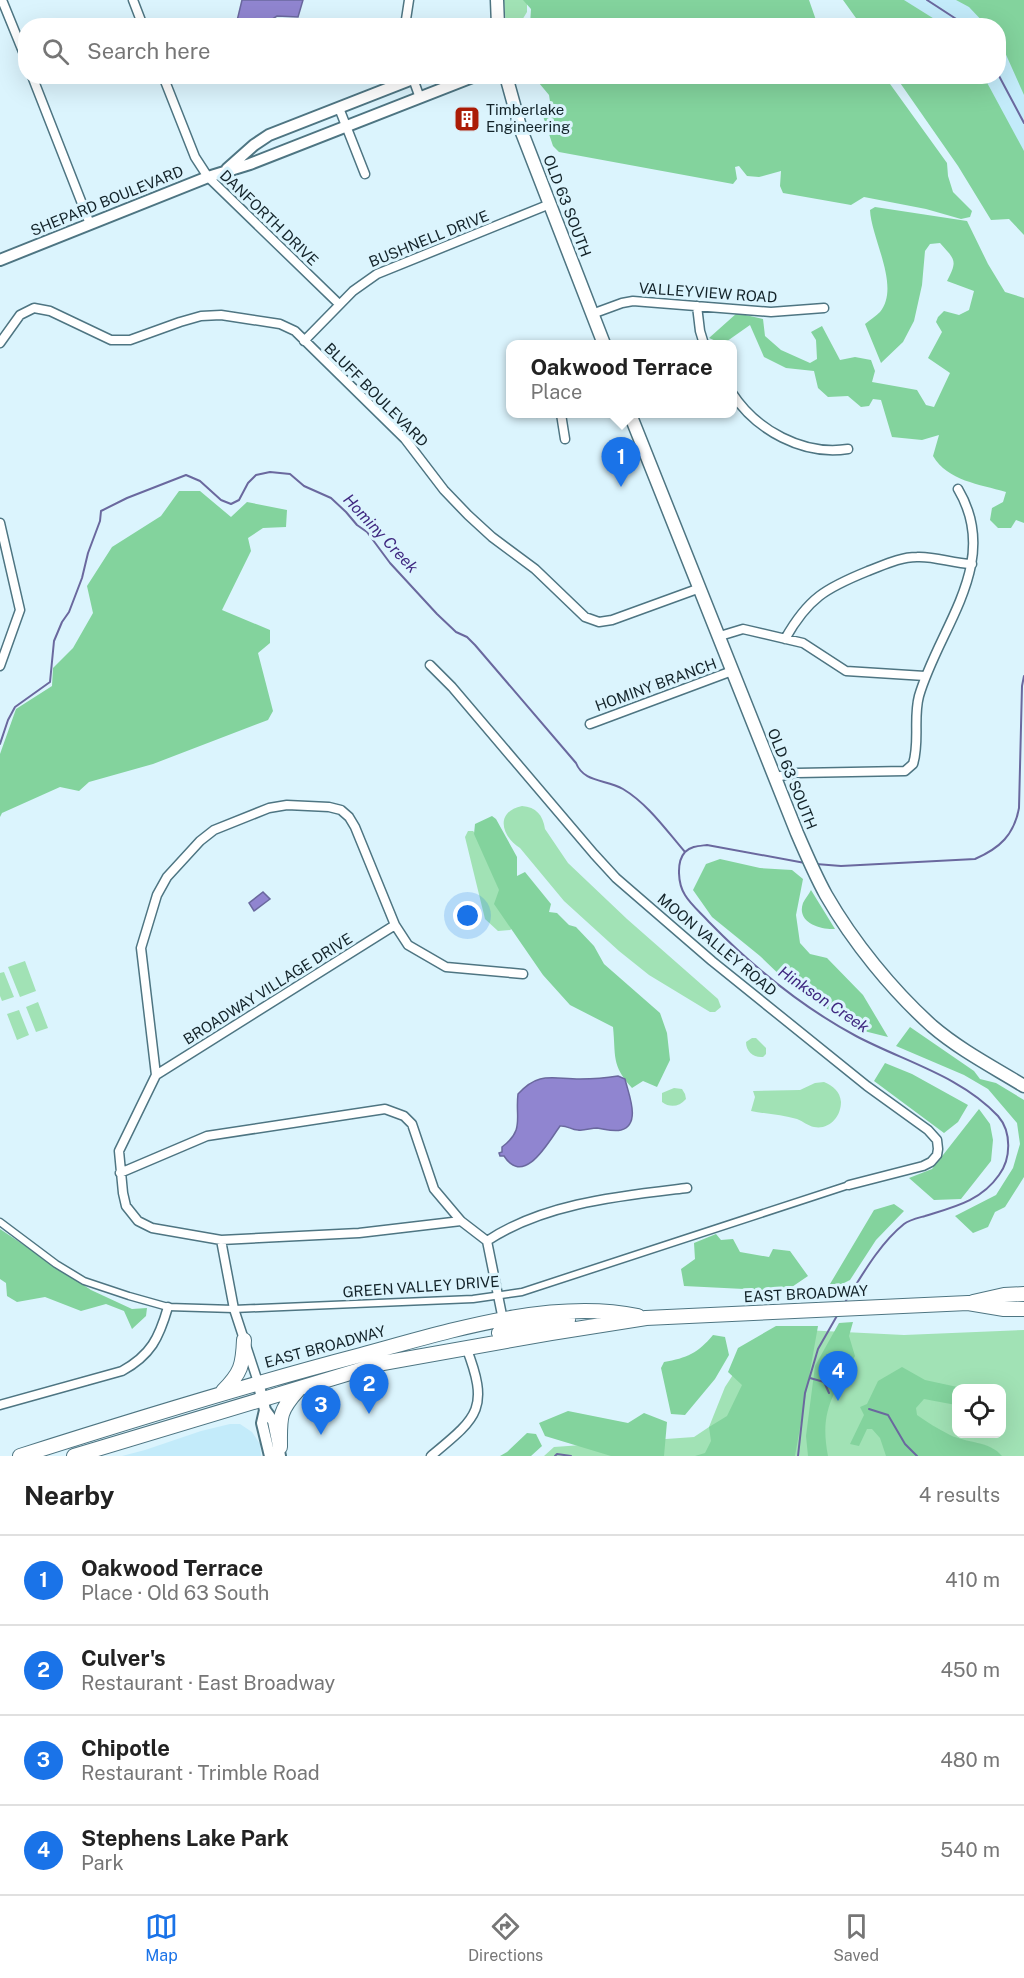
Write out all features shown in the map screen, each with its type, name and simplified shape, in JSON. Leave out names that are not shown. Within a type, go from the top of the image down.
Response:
[{"type":"main road","points":[[496,0],[497,18]]},
{"type":"main road","name":"OLD 63 SOUTH","points":[[508,84],[521,130],[602,340]]},
{"type":"main road","name":"OLD 63 SOUTH","points":[[632,418],[797,833],[837,914],[886,980],[934,1027],[968,1052],[1024,1086]]},
{"type":"main road","name":"EAST BROADWAY","points":[[968,1304],[1004,1294],[1024,1294]]},
{"type":"main road","points":[[1004,1309],[1024,1301]]},
{"type":"main road","name":"EAST BROADWAY","points":[[74,1456],[264,1405],[300,1388],[383,1363],[646,1318],[968,1304],[1024,1309]]},
{"type":"main road","name":"EAST BROADWAY","points":[[20,1456],[258,1382],[467,1326],[554,1312],[616,1311],[646,1318]]},
{"type":"main road","points":[[466,1347],[466,1343],[470,1340],[576,1318],[586,1312]]},
{"type":"main road","points":[[222,1393],[239,1373],[243,1364],[244,1340]]},
{"type":"main road","points":[[277,1453],[283,1408],[300,1388]]},
{"type":"street","points":[[2,0],[18,39]]},
{"type":"street","points":[[133,0],[140,18]]},
{"type":"street","points":[[406,18],[409,0]]},
{"type":"street","points":[[35,84],[90,224]]},
{"type":"street","name":"DANFORTH DRIVE","points":[[166,84],[195,157],[207,177],[339,304]]},
{"type":"street","name":"SHEPARD BOULEVARD","points":[[225,171],[269,135],[400,84]]},
{"type":"street","points":[[416,84],[420,98]]},
{"type":"street","name":"SHEPARD BOULEVARD","points":[[0,260],[207,177],[250,164],[455,84]]},
{"type":"street","points":[[339,108],[365,174]]},
{"type":"street","name":"BUSHNELL DRIVE","points":[[304,341],[339,304],[365,281],[391,267],[550,204]]},
{"type":"street","name":"VALLEYVIEW ROAD","points":[[592,314],[633,301],[771,312],[824,308]]},
{"type":"street","points":[[697,306],[703,340]]},
{"type":"street","name":"BLUFF BOULEVARD","points":[[0,343],[20,315],[37,308],[50,311],[111,340],[118,341],[130,340],[201,316],[221,315],[284,325],[295,331],[405,439],[444,490],[468,515],[492,537],[535,569],[585,617],[599,622],[612,620],[700,588]]},
{"type":"street","points":[[737,398],[756,419],[785,438],[816,449],[828,451],[848,449]]},
{"type":"street","points":[[562,418],[565,439]]},
{"type":"street","points":[[775,777],[788,773],[910,769],[915,760],[917,707],[925,676],[962,599],[972,564],[972,535],[968,505],[958,489]]},
{"type":"street","points":[[0,523],[20,610],[0,666]]},
{"type":"street","points":[[785,639],[806,607],[829,588],[842,581],[892,561],[915,557],[931,557],[972,564]]},
{"type":"street","points":[[720,636],[742,629],[807,644],[846,671],[925,676]]},
{"type":"street","name":"MOON VALLEY ROAD","points":[[430,665],[452,687],[616,878],[712,961],[867,1086],[928,1130],[937,1140],[937,1155],[931,1162],[849,1185]]},
{"type":"street","name":"HOMINY BRANCH","points":[[590,724],[732,671]]},
{"type":"street","points":[[461,1221],[359,1233],[221,1240],[152,1228],[138,1221],[126,1206],[119,1151],[156,1076],[141,965],[141,948],[157,895],[163,884],[200,841],[214,830],[269,808],[328,807],[341,810],[355,827],[395,925],[408,945],[446,968],[523,974]]},
{"type":"street","name":"BROADWAY VILLAGE DRIVE","points":[[156,1076],[395,925]]},
{"type":"street","points":[[120,1173],[207,1136],[386,1109],[396,1111],[412,1124],[434,1189],[461,1221],[487,1241],[503,1320]]},
{"type":"street","name":"GREEN VALLEY DRIVE","points":[[0,1222],[56,1264],[84,1281],[168,1307],[234,1310],[473,1299],[522,1292],[849,1185]]},
{"type":"street","points":[[487,1241],[513,1226],[573,1206],[628,1195],[687,1188]]},
{"type":"street","points":[[221,1240],[234,1310],[264,1405],[273,1421],[277,1453]]},
{"type":"street","points":[[0,1405],[122,1371],[137,1362],[155,1342],[168,1307]]},
{"type":"street","points":[[431,1456],[466,1428],[477,1408],[478,1391],[466,1347]]},
{"type":"shaded area","points":[[242,0],[303,0],[298,17],[238,18]]},
{"type":"shaded area","points":[[880,0],[1024,0],[1024,168],[982,84],[1006,84],[1006,18],[915,18]]},
{"type":"shaded area","points":[[263,892],[270,899],[254,911],[249,903]]},
{"type":"shaded area","points":[[618,1076],[625,1079],[631,1100],[632,1115],[627,1127],[615,1131],[597,1128],[580,1130],[560,1126],[542,1151],[527,1165],[520,1167],[512,1164],[504,1156],[500,1156],[502,1147],[514,1135],[518,1123],[518,1094],[533,1082],[546,1078],[585,1079]]},
{"type":"shaded area","points":[[240,1424],[252,1432],[260,1444],[261,1456],[122,1456],[201,1431]]},
{"type":"green space","points":[[504,0],[527,0],[527,12],[523,18],[505,18]]},
{"type":"green space","points":[[523,0],[809,0],[815,18],[530,18],[531,9]]},
{"type":"green space","points":[[843,0],[904,0],[933,18],[856,18]]},
{"type":"green space","points":[[956,0],[1024,0],[1024,95],[1006,55],[1006,18],[979,18],[969,7]]},
{"type":"green space","points":[[540,84],[890,84],[947,163],[953,192],[972,211],[970,217],[961,219],[926,209],[864,197],[851,205],[783,193],[780,186],[781,171],[759,177],[747,176],[739,166],[735,167],[737,179],[733,184],[559,152],[553,146],[542,113],[551,108],[549,95]]},
{"type":"green space","points":[[901,84],[988,84],[1024,151],[1024,235],[1009,219],[991,220],[958,166]]},
{"type":"green space","points":[[875,207],[967,221],[1005,292],[1024,298],[1024,523],[1016,520],[1011,528],[998,528],[990,520],[992,508],[1003,502],[1006,492],[975,484],[947,471],[933,456],[939,435],[922,440],[892,437],[881,400],[873,399],[869,406],[861,407],[848,396],[828,397],[818,388],[814,371],[786,368],[764,357],[750,325],[729,340],[709,338],[737,313],[763,319],[765,336],[781,350],[810,363],[817,359],[816,340],[811,332],[822,326],[840,360],[855,357],[871,360],[875,371],[872,382],[917,390],[926,405],[934,407],[950,373],[928,358],[942,332],[936,322],[944,311],[959,315],[969,310],[974,291],[947,281],[953,269],[952,257],[940,243],[930,244],[925,251],[922,285],[914,321],[903,342],[881,363],[865,324],[880,312],[886,302],[887,289],[870,210]]},
{"type":"green space","points":[[179,491],[200,491],[231,517],[247,502],[287,510],[286,527],[263,528],[248,538],[251,551],[222,610],[270,630],[270,643],[258,653],[273,711],[268,720],[153,764],[89,782],[79,791],[60,787],[2,813],[0,817],[0,754],[16,709],[52,686],[53,668],[73,648],[93,613],[87,586],[112,547],[161,516]]},
{"type":"green space","points":[[522,806],[538,813],[545,829],[568,863],[627,919],[718,999],[721,1007],[715,1012],[710,1012],[649,975],[564,901],[505,831],[504,819],[507,814]]},
{"type":"green space","points":[[492,816],[496,819],[517,857],[517,876],[525,872],[551,904],[549,912],[557,913],[569,925],[576,927],[594,946],[604,964],[660,1013],[667,1033],[670,1060],[657,1087],[643,1081],[632,1088],[618,1066],[613,1027],[570,1005],[543,975],[494,904],[499,890],[474,834],[475,824]]},
{"type":"green space","points":[[468,831],[476,834],[515,927],[510,930],[498,931],[485,919],[465,837]]},
{"type":"green space","points":[[720,859],[760,868],[792,870],[803,879],[796,915],[800,943],[810,954],[827,958],[863,995],[888,1037],[860,1030],[815,1001],[795,984],[786,981],[760,956],[712,917],[693,890],[706,864]]},
{"type":"green space","points":[[811,890],[835,929],[811,924],[803,916],[803,903]]},
{"type":"green space","points":[[25,961],[36,991],[20,997],[8,967]]},
{"type":"green space","points":[[4,972],[14,997],[2,1001],[0,973]]},
{"type":"green space","points":[[38,1002],[48,1028],[36,1032],[26,1007]]},
{"type":"green space","points":[[19,1010],[29,1035],[17,1040],[7,1014]]},
{"type":"green space","points":[[910,1027],[974,1071],[980,1079],[996,1083],[1024,1100],[1024,1177],[1005,1207],[995,1212],[988,1227],[973,1233],[955,1216],[996,1195],[1013,1168],[1020,1144],[1017,1123],[988,1089],[964,1075],[896,1046]]},
{"type":"green space","points":[[756,1038],[766,1048],[766,1054],[763,1057],[754,1055],[747,1049],[746,1042]]},
{"type":"green space","points":[[885,1063],[912,1074],[968,1105],[958,1122],[944,1133],[874,1081]]},
{"type":"green space","points":[[824,1082],[836,1089],[841,1102],[839,1113],[825,1126],[814,1127],[792,1118],[751,1111],[755,1097],[753,1091],[800,1090],[815,1083]]},
{"type":"green space","points":[[674,1088],[682,1089],[686,1099],[674,1106],[662,1102],[662,1093]]},
{"type":"green space","points":[[979,1109],[990,1124],[993,1140],[991,1161],[961,1199],[934,1200],[909,1178],[932,1169]]},
{"type":"green space","points":[[894,1204],[904,1211],[876,1240],[850,1280],[842,1284],[830,1284],[874,1210]]},
{"type":"green space","points":[[0,1229],[91,1290],[132,1309],[147,1308],[146,1316],[132,1329],[124,1311],[106,1304],[81,1311],[45,1297],[17,1302],[7,1296],[6,1283],[0,1279]]},
{"type":"green space","points":[[716,1234],[721,1240],[733,1239],[740,1252],[769,1257],[773,1249],[790,1251],[808,1276],[786,1291],[684,1286],[681,1269],[695,1259],[694,1243]]},
{"type":"green space","points":[[853,1322],[849,1336],[855,1356],[835,1392],[827,1414],[825,1426],[828,1456],[808,1456],[806,1436],[815,1366],[839,1323]]},
{"type":"green space","points":[[776,1326],[818,1326],[795,1456],[695,1456],[705,1453],[711,1441],[709,1427],[727,1416],[742,1385],[728,1372],[738,1348]]},
{"type":"green space","points":[[804,1330],[904,1335],[1024,1330],[1024,1456],[544,1456],[554,1447],[694,1437],[709,1427],[725,1387],[755,1341]]},
{"type":"green space","points":[[713,1335],[725,1337],[729,1355],[715,1379],[685,1415],[671,1414],[661,1368],[664,1362],[692,1354]]},
{"type":"green space","points":[[902,1367],[925,1380],[952,1386],[952,1404],[924,1399],[916,1408],[917,1415],[952,1438],[984,1445],[1002,1456],[886,1456],[880,1438],[872,1429],[867,1429],[859,1446],[850,1444],[864,1415],[860,1407],[867,1404],[878,1381]]},
{"type":"green space","points":[[568,1411],[628,1423],[644,1413],[667,1422],[664,1456],[611,1456],[545,1436],[539,1423]]},
{"type":"green space","points":[[527,1433],[536,1434],[542,1446],[531,1456],[500,1456],[507,1452]]},
{"type":"waterway","name":"Hinkson Creek","points":[[927,0],[955,18]]},
{"type":"waterway","name":"Hinkson Creek","points":[[1003,84],[1024,123]]},
{"type":"waterway","name":"Hominy Creek","points":[[0,744],[15,707],[50,682],[54,641],[69,612],[82,578],[101,511],[127,498],[186,475],[200,481],[221,500],[231,504],[239,500],[248,483],[256,475],[270,472],[290,474],[304,486],[331,498],[367,532],[390,563],[437,614],[456,632],[467,637],[475,645],[584,774],[623,789],[632,795],[656,818],[685,852]]},
{"type":"waterway","name":"Hinkson Creek","points":[[816,864],[841,866],[975,859],[999,845],[1014,826],[1019,808],[1024,676]]},
{"type":"waterway","name":"Hinkson Creek","points":[[805,863],[707,845],[685,852],[679,867],[680,879],[687,899],[725,938],[778,985],[836,1025],[874,1045],[931,1070],[967,1090],[998,1116],[1003,1122],[1008,1137],[1006,1161],[992,1184],[966,1202],[904,1224],[879,1251],[844,1304]]},
{"type":"waterway","name":"Hinkson Creek","points":[[798,1456],[805,1393],[818,1349],[838,1314]]},
{"type":"waterway","points":[[810,1378],[824,1382],[829,1393]]},
{"type":"waterway","points":[[869,1409],[888,1415],[905,1444],[917,1456]]},
{"type":"waterway","name":"Hinkson Creek","points":[[555,1456],[557,1454],[571,1456]]},
{"type":"place","name":"Timberlake Engineering","points":[[467,119]]},
{"type":"place","name":"Oakwood Terrace","points":[[621,487]]},
{"type":"place","name":"Stephens Lake Park","points":[[838,1401]]},
{"type":"place","name":"Culver's","points":[[369,1414]]},
{"type":"place","name":"Chipotle","points":[[321,1435]]}]
